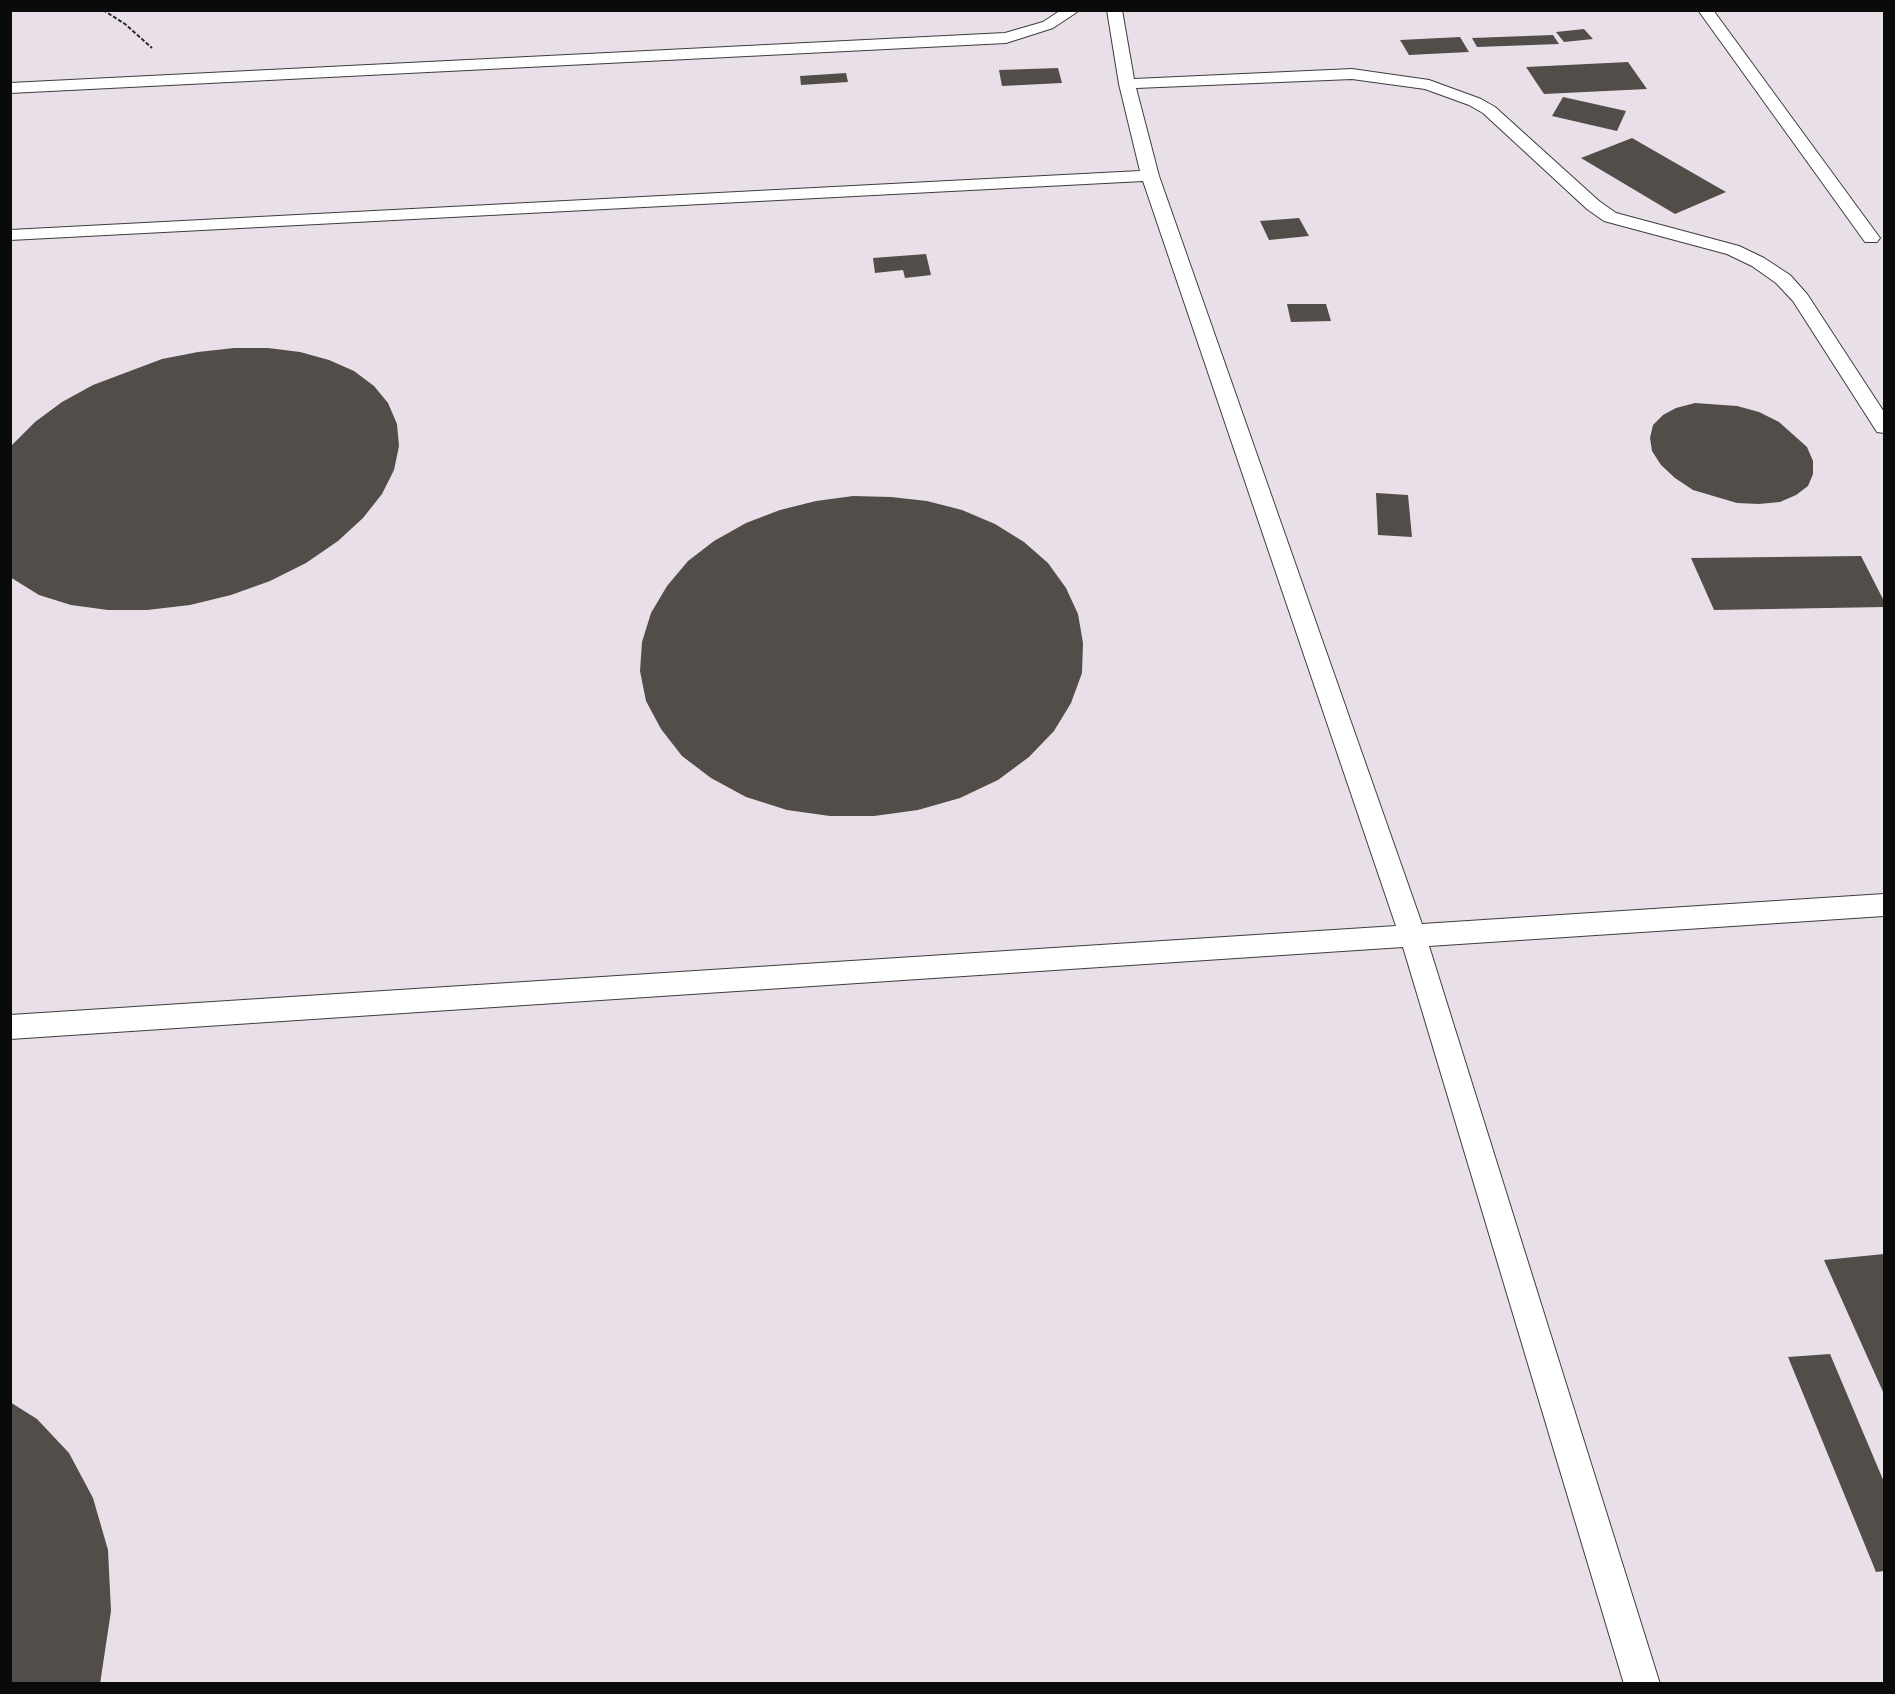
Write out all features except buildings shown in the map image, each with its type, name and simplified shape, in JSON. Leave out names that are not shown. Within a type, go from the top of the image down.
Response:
[{"type":"lane","points":[[10,88],[1006,38],[1048,25],[1072,10]]},
{"type":"lane","points":[[1114,10],[1126,84],[1150,176],[1413,936],[1642,1683]]},
{"type":"lane","points":[[1705,10],[1870,238]]},
{"type":"lane","points":[[1126,84],[1352,74],[1429,85],[1475,102],[1489,111],[1593,205],[1610,217],[1733,250],[1758,262],[1783,279],[1800,298],[1884,427]]},
{"type":"lane","points":[[10,235],[1150,176]]},
{"type":"lane","points":[[10,1027],[1884,906]]},
{"type":"path","points":[[103,10],[125,24],[190,80]]},
{"type":"shaded area","points":[[11,11],[1884,11],[1884,1683],[11,1683]]}]
